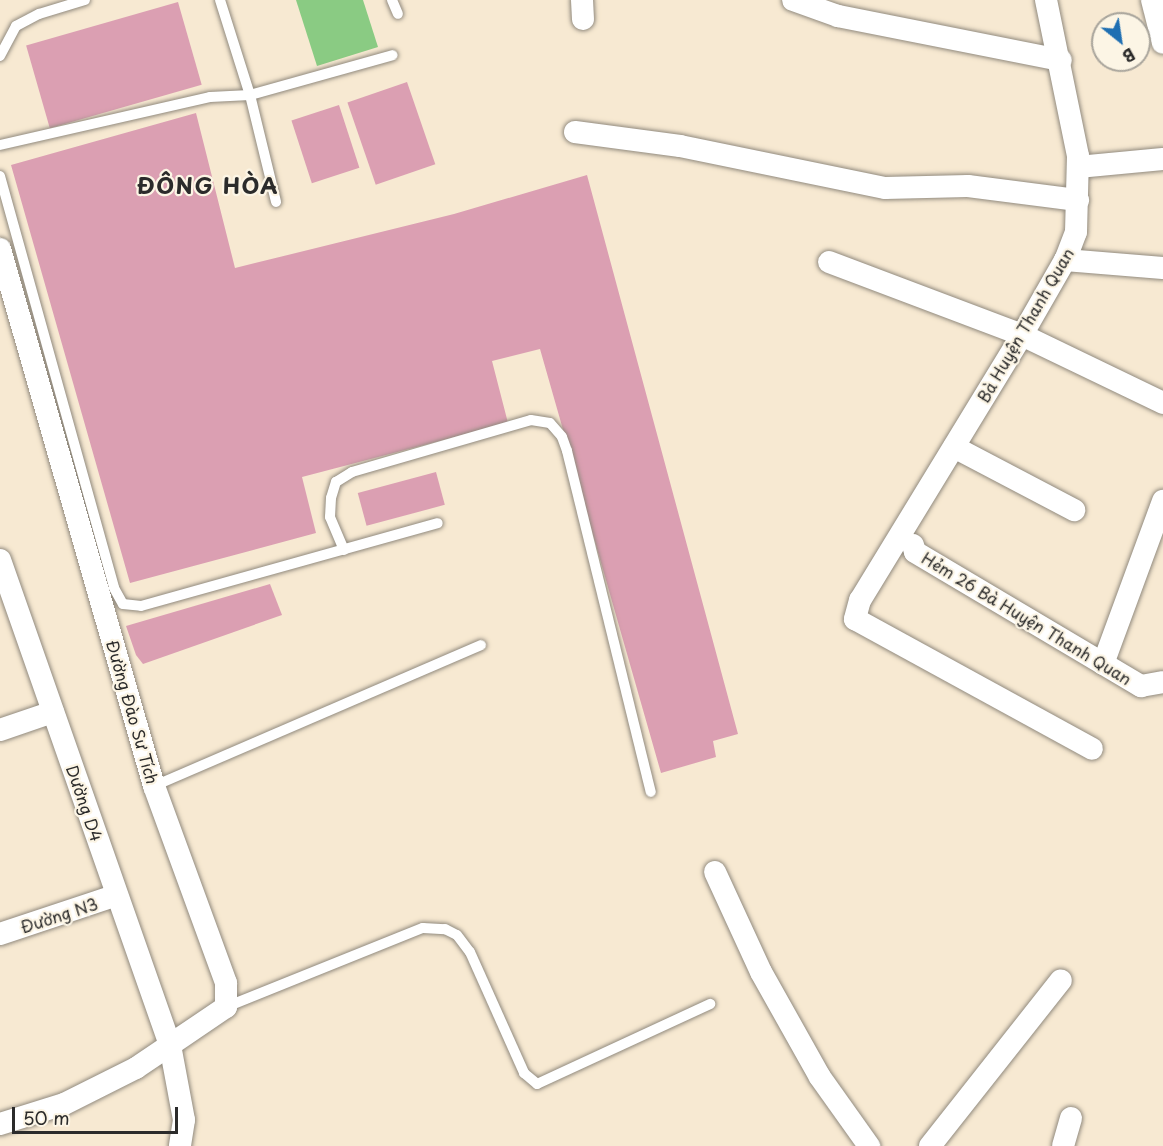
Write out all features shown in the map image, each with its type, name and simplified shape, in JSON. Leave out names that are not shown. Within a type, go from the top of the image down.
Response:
[{"type":"street","points":[[793,0],[838,16],[1061,60]]},
{"type":"street","name":"Bà Huyện Thanh Quan","points":[[1046,0],[1061,60],[1078,167],[1076,232],[1065,260],[954,447],[905,540],[860,600],[855,619],[1092,749]]},
{"type":"street","points":[[1152,0],[1163,43]]},
{"type":"street","points":[[575,132],[680,146],[885,188],[968,186],[1078,200]]},
{"type":"street","points":[[1078,167],[1163,159]]},
{"type":"street","name":"Đường Đào Sư Tích","points":[[0,249],[154,786],[226,983],[226,1007]]},
{"type":"street","points":[[1065,260],[1163,268]]},
{"type":"street","points":[[829,262],[1022,335],[1163,403]]},
{"type":"street","points":[[954,447],[1074,510]]},
{"type":"street","points":[[1102,664],[1163,501]]},
{"type":"street","name":"Hẻm 26 Bà Huyện Thanh Quan","points":[[905,540],[915,552],[1141,686],[1163,682]]},
{"type":"street","name":"Dường D4","points":[[0,560],[170,1045]]},
{"type":"street","points":[[0,730],[53,712]]},
{"type":"street","points":[[715,872],[788,1020],[820,1077],[869,1146]]},
{"type":"street","name":"Đường N3","points":[[0,934],[117,895]]},
{"type":"street","points":[[930,1146],[1061,980]]},
{"type":"street","points":[[0,1124],[64,1104],[136,1068],[226,1007]]},
{"type":"street","points":[[170,1045],[184,1120],[180,1146]]},
{"type":"street","points":[[1063,1146],[1071,1118]]},
{"type":"lane","points":[[0,56],[16,26],[39,14],[85,0]]},
{"type":"lane","points":[[220,0],[250,95],[276,202]]},
{"type":"lane","points":[[392,0],[398,14]]},
{"type":"lane","points":[[0,145],[210,97],[250,95],[393,55]]},
{"type":"lane","points":[[0,176],[110,576],[123,604],[141,606],[438,523]]},
{"type":"lane","points":[[344,550],[330,517],[331,498],[336,482],[352,472],[531,420],[549,423],[562,437],[567,452],[651,792]]},
{"type":"lane","points":[[154,786],[481,645]]},
{"type":"lane","points":[[226,1007],[423,928],[445,929],[458,935],[470,952],[524,1073],[537,1084],[710,1005]]},
{"type":"green space","points":[[296,0],[363,0],[378,47],[317,66]]},
{"type":"building","points":[[178,2],[202,85],[50,128],[26,46]]},
{"type":"building","points":[[407,82],[435,164],[376,185],[347,103]]},
{"type":"building","points":[[339,105],[359,168],[312,183],[291,120]]},
{"type":"building","points":[[196,113],[235,268],[454,214],[587,175],[738,734],[713,741],[716,757],[661,773],[540,349],[492,361],[508,423],[302,477],[316,533],[130,583],[11,165]]},
{"type":"building","points":[[436,472],[445,505],[367,526],[358,493]]},
{"type":"building","points":[[270,584],[282,615],[143,664],[136,655],[126,626]]},
{"type":"district","name":"ĐÔNG HÒA","points":[[208,185]]}]
